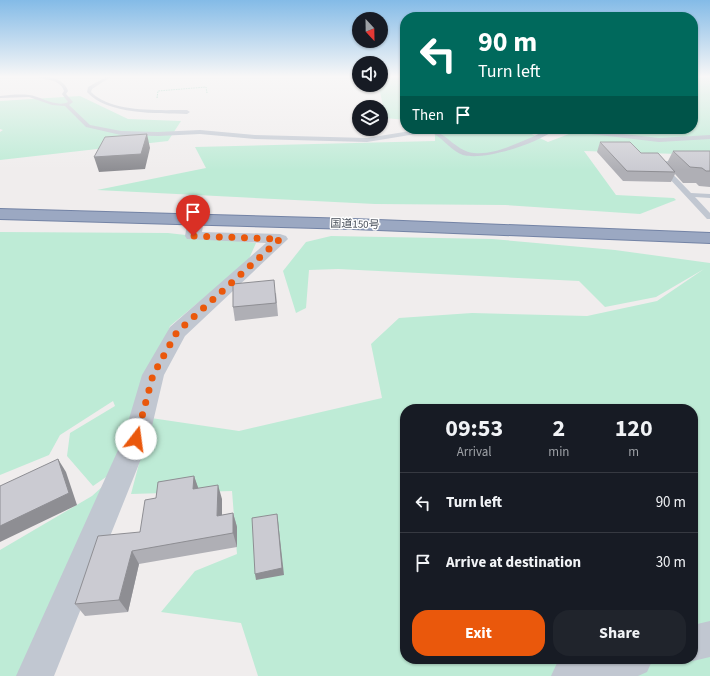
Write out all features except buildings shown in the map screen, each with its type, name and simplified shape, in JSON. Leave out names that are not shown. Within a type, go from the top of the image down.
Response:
[{"type":"highway","name":"国道150号","points":[[0,205],[115,205],[710,227]]},
{"type":"highway","name":"国道150号","points":[[0,214],[369,224],[710,238]]},
{"type":"street","points":[[35,676],[136,439],[153,375],[173,338],[177,332],[280,239],[193,236],[196,219]]},
{"type":"street","points":[[698,642],[710,639]]},
{"type":"street","points":[[570,676],[615,664]]},
{"type":"lane","points":[[69,108],[88,126],[121,133],[158,134],[200,132],[255,137],[367,140],[392,138],[408,134]]},
{"type":"lane","points":[[129,108],[187,112]]},
{"type":"lane","points":[[436,134],[464,153],[480,154],[495,152],[540,134]]},
{"type":"lane","points":[[608,134],[659,140],[710,137]]},
{"type":"lane","points":[[710,163],[657,162],[710,217]]},
{"type":"lane","points":[[689,195],[710,196]]},
{"type":"green space","points":[[0,108],[104,108],[128,119],[181,121],[168,141],[0,160],[0,132],[3,130],[0,129]]},
{"type":"green space","points":[[388,108],[400,108],[400,119],[388,118]]},
{"type":"green space","points":[[698,108],[710,108],[710,155],[584,151],[616,195],[674,198],[676,200],[640,214],[505,205],[375,204],[97,190],[206,168],[195,147],[435,141],[435,134],[531,134],[548,142],[569,134],[698,134]]},
{"type":"green space","points":[[0,232],[168,233],[256,243],[248,261],[170,326],[122,466],[93,486],[67,456],[70,433],[115,406],[113,401],[60,435],[49,455],[0,475]]},
{"type":"green space","points":[[331,236],[492,239],[615,250],[710,263],[710,676],[258,676],[241,623],[161,612],[195,571],[237,554],[232,491],[131,494],[151,418],[239,431],[382,398],[371,344],[399,318],[472,313],[587,316],[657,301],[704,269],[656,297],[605,307],[579,281],[338,269],[309,270],[306,308],[296,313],[283,271],[306,242]]},
{"type":"green space","points":[[112,478],[23,676],[0,676],[0,550],[92,496]]},
{"type":"route","points":[[136,439],[153,375],[177,332],[280,239],[193,236]]}]
